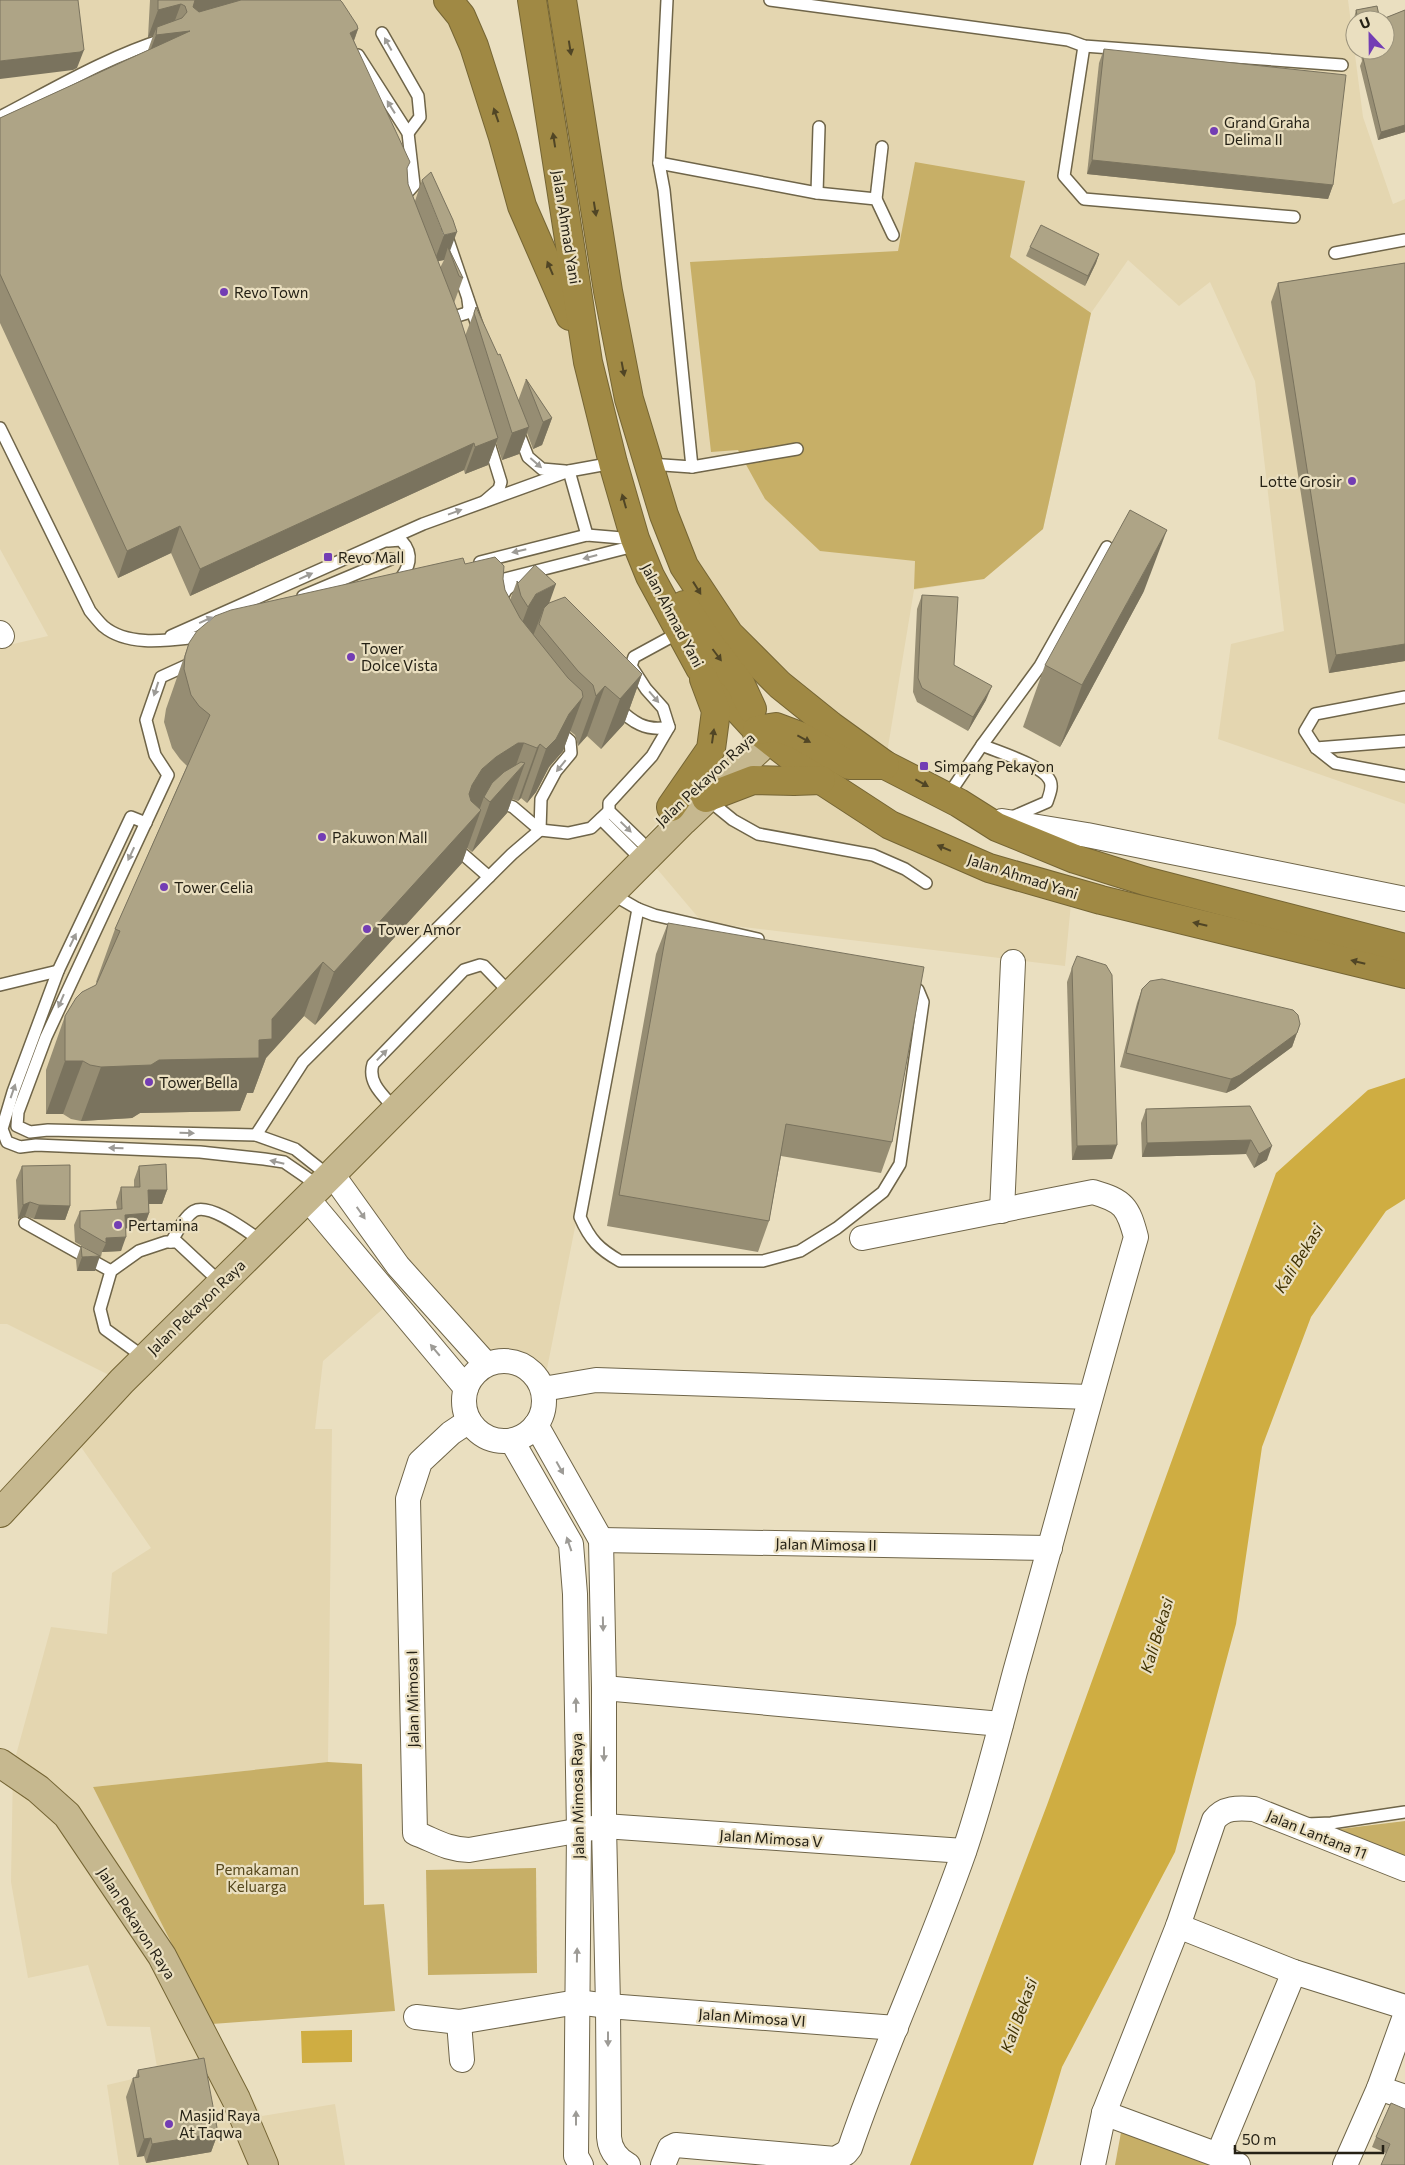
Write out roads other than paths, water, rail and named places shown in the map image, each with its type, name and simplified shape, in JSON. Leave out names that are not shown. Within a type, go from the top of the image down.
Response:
[{"type":"highway","points":[[448,0],[461,16],[474,46],[503,137],[522,206],[588,362]]},
{"type":"highway","name":"Jalan Ahmad Yani","points":[[532,0],[588,362],[613,463],[636,542],[650,576],[700,668],[757,730],[821,780],[890,825],[989,868],[1101,900],[1405,974]]},
{"type":"highway","name":"Jalan Ahmad Yani","points":[[562,0],[608,291],[629,399],[664,515],[684,566],[729,634],[780,685],[831,726],[885,764],[997,826],[1075,859],[1145,881],[1405,948]]},
{"type":"highway","points":[[648,464],[669,576],[689,613],[741,685],[751,703],[757,730],[776,727],[800,736],[849,765],[885,764]]},
{"type":"highway","points":[[671,807],[711,748],[716,711],[700,668]]},
{"type":"highway","points":[[706,798],[753,780],[794,782],[821,780]]},
{"type":"highway","points":[[953,800],[1002,821],[1155,877],[1405,938]]},
{"type":"main road","name":"Jalan Pekayon Raya","points":[[0,1513],[145,1358],[612,894],[706,798],[760,749],[757,730]]},
{"type":"main road","name":"Jalan Pekayon Raya","points":[[397,1108],[510,993],[671,807],[757,730]]},
{"type":"main road","name":"Jalan Pekayon Raya","points":[[0,1763],[38,1789],[67,1815],[162,1956],[236,2099],[264,2165]]},
{"type":"street","points":[[1002,821],[1087,835],[1405,899]]},
{"type":"street","points":[[1002,1211],[1014,962]]},
{"type":"street","points":[[322,1183],[486,1364]]},
{"type":"street","points":[[322,1183],[466,1388]]},
{"type":"street","points":[[663,2165],[670,2148],[676,2144],[827,2162],[841,2156],[850,2148],[872,2081],[896,2028],[964,1851],[1136,1237],[1130,1213],[1112,1198],[1094,1192],[862,1238]]},
{"type":"street","points":[[503,1360],[521,1364],[535,1374],[543,1389],[545,1402],[542,1414],[536,1426],[525,1435],[512,1441],[495,1440],[480,1434],[469,1421],[464,1405],[466,1388],[474,1374],[486,1364],[503,1360]]},
{"type":"street","points":[[543,1389],[596,1380],[1090,1396]]},
{"type":"street","name":"Jalan Mimosa I","points":[[469,1421],[451,1433],[420,1462],[408,1499],[415,1833],[436,1841],[444,1847],[469,1850],[578,1830]]},
{"type":"street","points":[[536,1426],[601,1540],[609,2144],[622,2161],[628,2165]]},
{"type":"street","name":"Jalan Mimosa Raya","points":[[512,1441],[571,1544],[575,1594],[578,1830],[576,2156],[581,2165]]},
{"type":"street","name":"Jalan Mimosa II","points":[[601,1540],[1050,1548]]},
{"type":"street","points":[[575,1594],[602,1593]]},
{"type":"street","points":[[604,1688],[1001,1724]]},
{"type":"street","name":"Jalan Lantana 11","points":[[1178,1926],[1214,1820],[1219,1813],[1227,1810],[1254,1809],[1405,1869]]},
{"type":"street","name":"Jalan Mimosa V","points":[[578,1830],[604,1826],[964,1851]]},
{"type":"street","points":[[1093,2165],[1104,2113],[1178,1926],[1294,1972],[1405,2006]]},
{"type":"street","points":[[1104,2113],[1228,2160],[1294,1972]]},
{"type":"street","name":"Jalan Mimosa VI","points":[[416,2017],[459,2022],[577,2002],[896,2028]]},
{"type":"street","points":[[1345,2165],[1379,2088],[1405,2016]]},
{"type":"street","points":[[459,2022],[462,2060]]},
{"type":"street","points":[[1379,2088],[1405,2097]]},
{"type":"lane","points":[[667,0],[659,164],[664,190],[692,467]]},
{"type":"lane","points":[[770,0],[1068,40],[1084,46],[1342,66]]},
{"type":"lane","points":[[382,32],[418,96],[420,117],[408,133]]},
{"type":"lane","points":[[0,117],[101,64],[138,48],[170,38]]},
{"type":"lane","points":[[352,46],[408,133],[419,186],[405,195],[405,208],[408,217]]},
{"type":"lane","points":[[1084,46],[1064,176],[1084,199],[1294,217]]},
{"type":"lane","points":[[817,193],[819,127]]},
{"type":"lane","points":[[882,147],[876,199],[893,235]]},
{"type":"lane","points":[[659,164],[817,193],[876,199]]},
{"type":"lane","points":[[443,224],[480,333],[470,325],[457,329],[442,303],[449,314],[454,317],[467,313],[469,308],[468,299]]},
{"type":"lane","points":[[1335,253],[1405,240]]},
{"type":"lane","points":[[514,420],[528,457],[542,469],[569,471]]},
{"type":"lane","points":[[483,425],[501,482],[499,489],[485,502]]},
{"type":"lane","points":[[0,428],[90,611],[104,627],[123,636],[145,642],[217,634]]},
{"type":"lane","points":[[648,464],[692,467],[797,449]]},
{"type":"lane","points":[[162,640],[261,604],[423,524],[569,471],[613,463]]},
{"type":"lane","points":[[569,471],[587,535]]},
{"type":"lane","points":[[466,566],[510,553],[587,535],[636,542]]},
{"type":"lane","points":[[382,543],[395,539],[401,540],[410,555],[408,568],[390,588],[413,581]]},
{"type":"lane","points":[[478,586],[636,542]]},
{"type":"lane","points":[[953,800],[982,745],[1040,666],[1106,547]]},
{"type":"lane","points":[[288,603],[391,559]]},
{"type":"lane","points":[[492,614],[506,590],[526,573]]},
{"type":"lane","points":[[484,815],[502,803],[513,807],[540,830],[568,833],[591,828],[605,815],[609,803],[652,756],[669,727],[663,708],[646,689],[631,666],[634,657],[680,632]]},
{"type":"lane","points":[[202,658],[161,676],[146,720],[155,755],[168,775],[46,1037],[18,1112],[17,1126],[30,1132],[48,1130],[256,1135],[295,1149],[322,1183]]},
{"type":"lane","points":[[606,696],[625,715],[641,726],[653,729],[669,727]]},
{"type":"lane","points":[[1405,696],[1315,714],[1306,731],[1316,748],[1335,763],[1405,776]]},
{"type":"lane","points":[[624,697],[625,715]]},
{"type":"lane","points":[[256,1135],[303,1062],[512,854],[540,830],[541,799],[556,771],[571,753],[570,741],[548,720]]},
{"type":"lane","points":[[1316,748],[1405,741]]},
{"type":"lane","points":[[982,745],[1038,769],[1049,779],[1052,787],[1047,802],[1002,821]]},
{"type":"lane","points":[[706,798],[733,820],[758,834],[873,855],[905,869],[926,883]]},
{"type":"lane","points":[[605,815],[637,847]]},
{"type":"lane","points":[[146,823],[131,817],[58,971],[4,1120],[2,1129],[7,1142],[20,1147],[36,1145],[200,1152],[264,1159],[284,1162],[322,1183]]},
{"type":"lane","points":[[461,837],[456,849],[489,877]]},
{"type":"lane","points":[[612,894],[638,909],[654,915],[768,942]]},
{"type":"lane","points":[[638,909],[580,1218],[588,1236],[602,1251],[620,1261],[763,1261],[800,1251],[836,1228],[883,1192],[900,1164],[923,1002],[918,990],[905,980],[896,977]]},
{"type":"lane","points":[[397,1108],[373,1081],[370,1072],[373,1064],[464,970],[480,965],[484,966],[510,993]]},
{"type":"lane","points":[[0,984],[58,971]]},
{"type":"lane","points":[[171,1242],[188,1217],[196,1210],[204,1208],[217,1213],[263,1242]]},
{"type":"lane","points":[[25,1224],[111,1271]]},
{"type":"lane","points":[[145,1358],[105,1329],[100,1309],[111,1271],[139,1251],[158,1243],[177,1242],[221,1283]]},
{"type":"lane","points":[[1290,1824],[1331,1823],[1405,1812]]},
{"type":"water","name":"Kali Bekasi","points":[[1405,1078],[1405,1199],[1386,1211],[1311,1317],[1262,1447],[1236,1624],[1175,1852],[1062,2067],[1033,2165],[910,2165],[1047,1805],[1276,1173],[1368,1090]]},
{"type":"water","points":[[352,2030],[352,2062],[302,2063],[301,2031]]},
{"type":"place","name":"Grand Graha Delima II","points":[[1214,131]]},
{"type":"place","name":"Revo Town","points":[[224,292]]},
{"type":"place","name":"Lotte Grosir","points":[[1352,481]]},
{"type":"place","name":"Revo Mall","points":[[328,557]]},
{"type":"place","name":"Tower Dolce Vista","points":[[351,657]]},
{"type":"place","name":"Simpang Pekayon","points":[[924,766]]},
{"type":"place","name":"Pakuwon Mall","points":[[322,837]]},
{"type":"place","name":"Tower Celia","points":[[164,887]]},
{"type":"place","name":"Tower Amor","points":[[367,929]]},
{"type":"place","name":"Tower Bella","points":[[149,1082]]},
{"type":"place","name":"Pertamina","points":[[118,1225]]},
{"type":"place","name":"Masjid Raya At Taqwa","points":[[169,2124]]},
{"type":"park label","name":"Pemakaman Keluarga","points":[[257,1878]]}]
